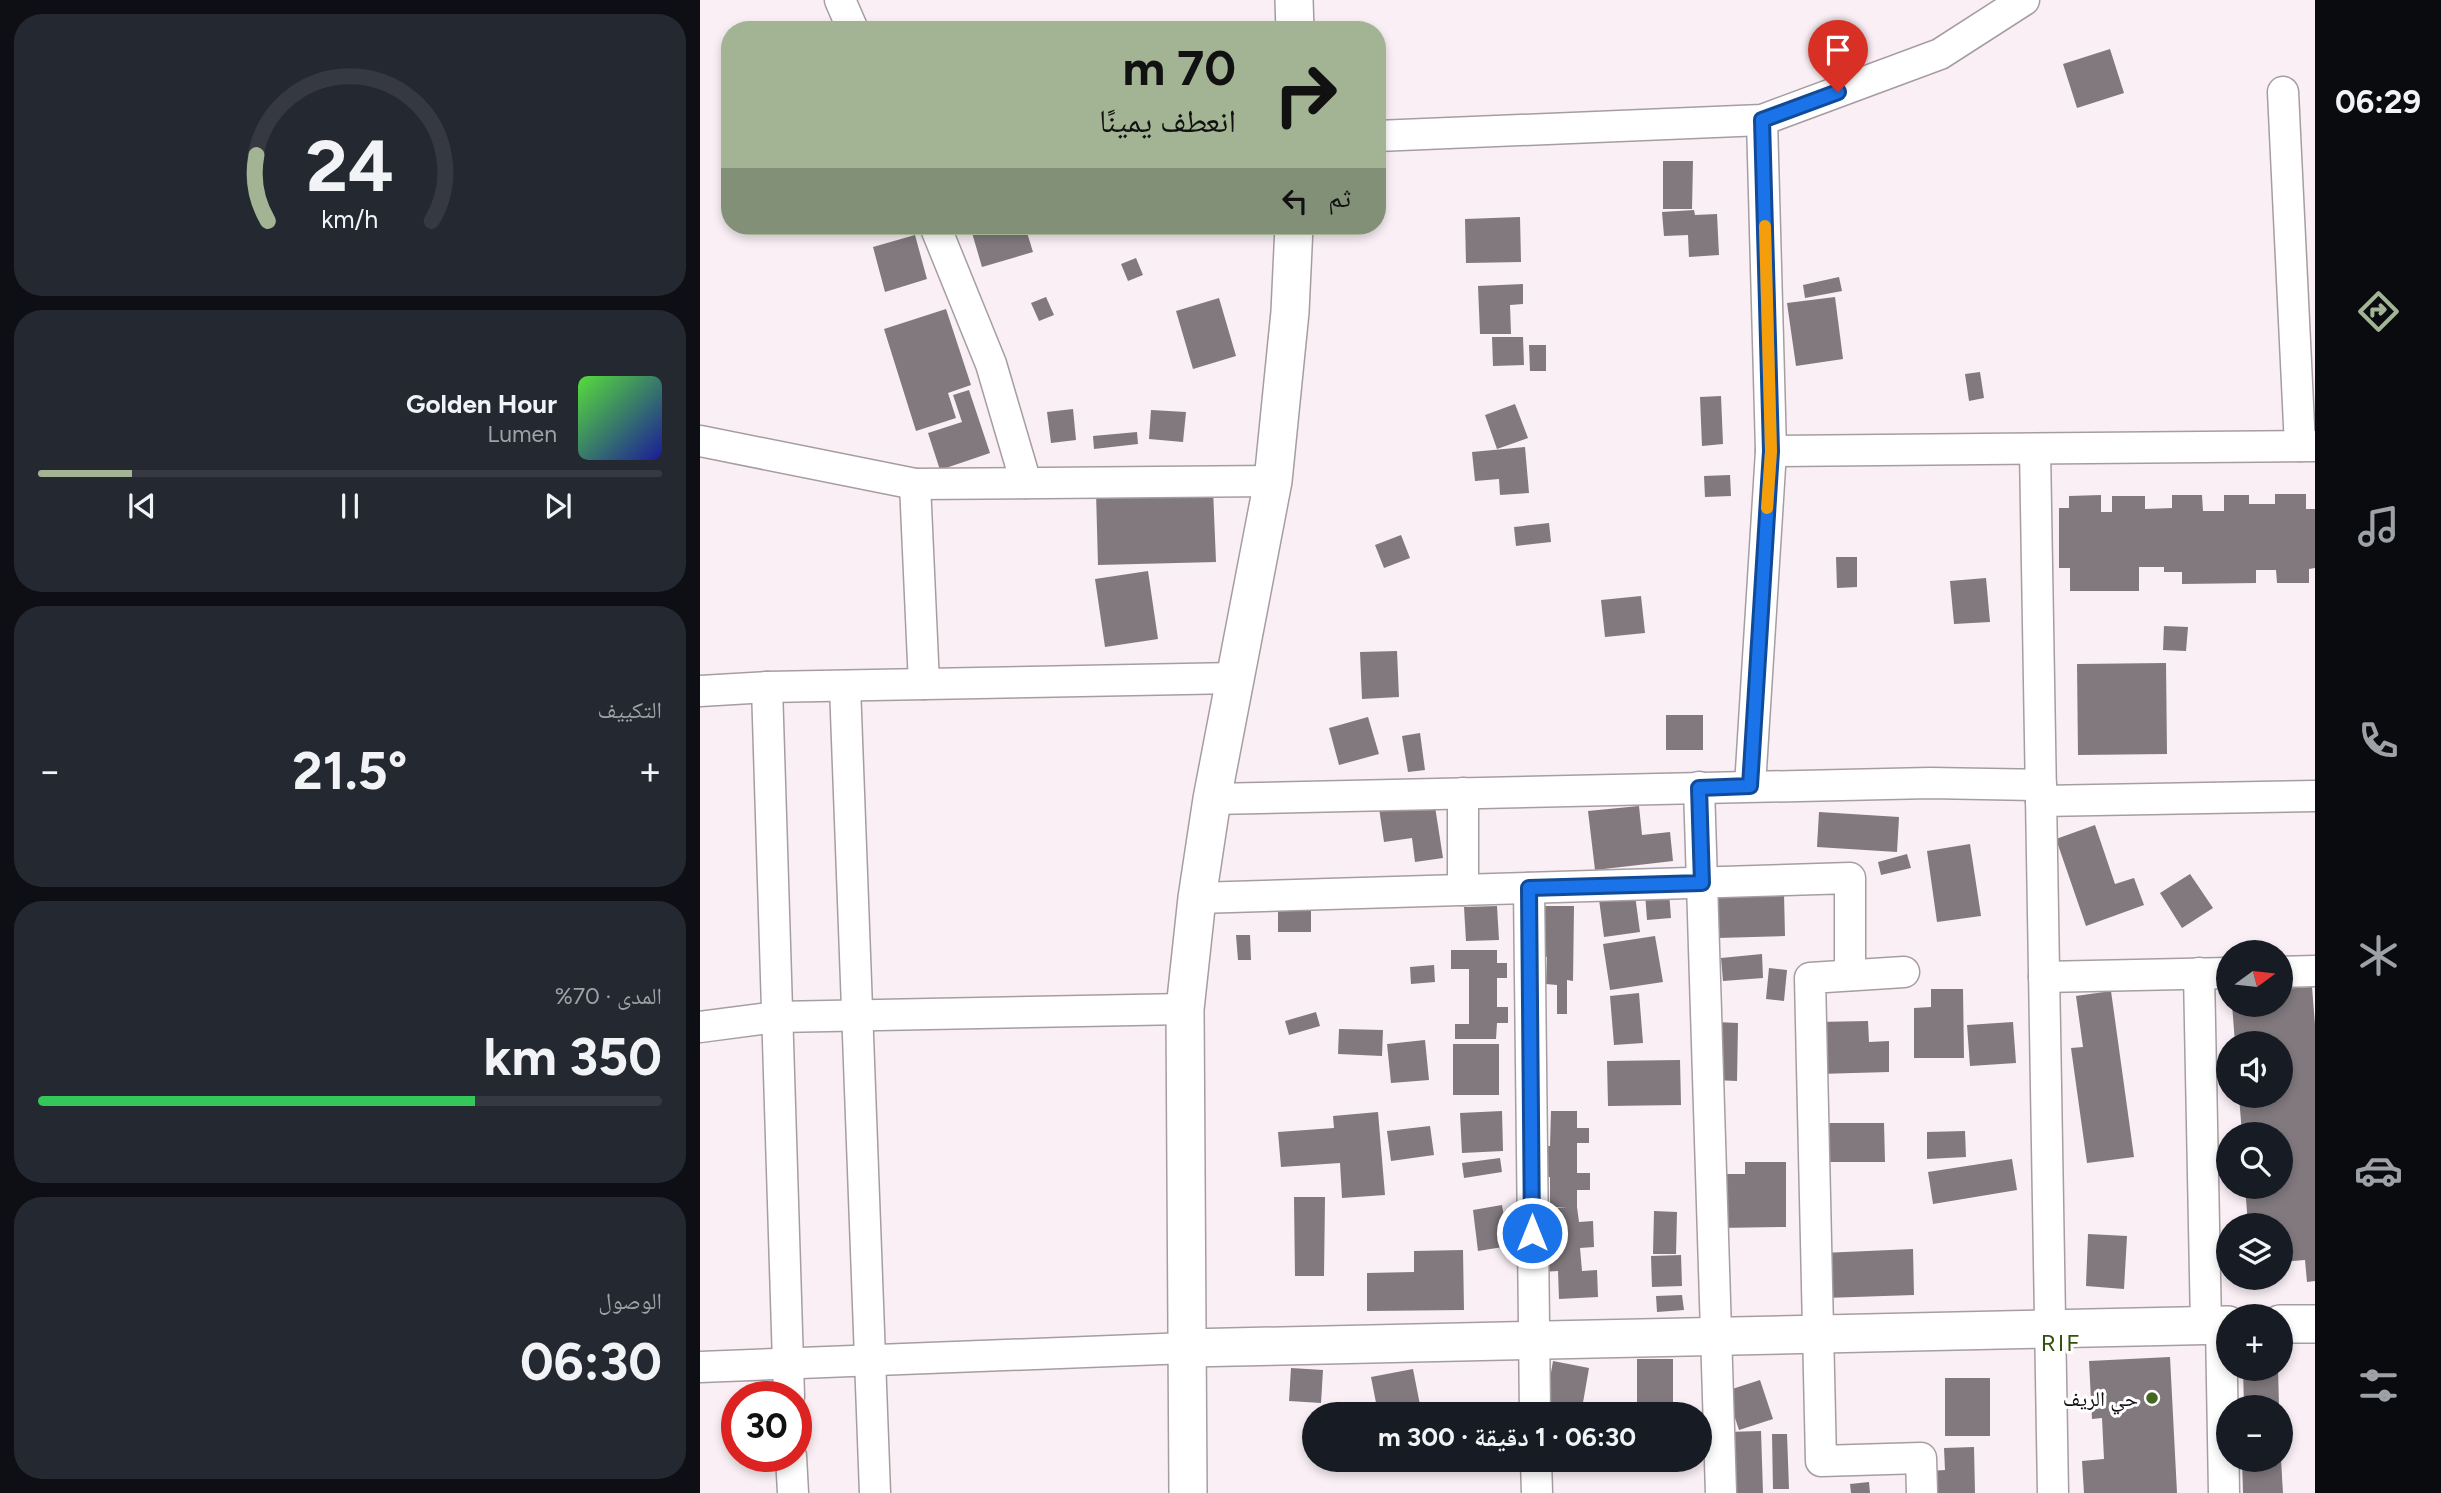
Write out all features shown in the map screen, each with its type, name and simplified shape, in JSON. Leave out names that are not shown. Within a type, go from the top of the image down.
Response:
[{"type":"street","points":[[840,0],[849,21]]},
{"type":"street","points":[[1294,0],[1295,21]]},
{"type":"street","points":[[1386,136],[1762,120],[1940,54],[2024,0]]},
{"type":"street","points":[[1771,451],[2308,446],[2304,284],[2283,92]]},
{"type":"street","points":[[1750,786],[1771,451],[1762,120]]},
{"type":"street","points":[[938,235],[991,364],[1026,482]]},
{"type":"street","points":[[1188,1493],[1185,1009],[1197,898],[1212,799],[1273,481],[1290,312],[1294,235]]},
{"type":"street","points":[[700,441],[915,484],[1273,481]]},
{"type":"street","points":[[2035,449],[2053,1493]]},
{"type":"street","points":[[915,484],[924,684]]},
{"type":"street","points":[[700,691],[767,687],[1236,678]]},
{"type":"street","points":[[845,686],[875,1493]]},
{"type":"street","points":[[767,687],[789,1381]]},
{"type":"street","points":[[1212,799],[1930,783],[2041,793],[2315,796]]},
{"type":"street","points":[[1699,788],[1721,1493]]},
{"type":"street","points":[[1463,793],[1463,890]]},
{"type":"street","points":[[1197,898],[1850,878],[1850,975]]},
{"type":"street","points":[[1529,888],[1535,1402]]},
{"type":"street","points":[[2293,972],[2315,971]]},
{"type":"street","points":[[1904,972],[1810,978],[1821,1461],[1921,1458],[1922,1493]]},
{"type":"street","points":[[2044,976],[2213,973],[2218,1304]]},
{"type":"street","points":[[700,1027],[777,1017],[1185,1009]]},
{"type":"street","points":[[2293,1324],[2315,1324]]},
{"type":"street","points":[[700,1367],[1187,1348],[2216,1325]]},
{"type":"street","points":[[2220,1381],[2224,1493]]},
{"type":"street","points":[[792,1472],[793,1493]]},
{"type":"street","points":[[1536,1472],[1537,1493]]},
{"type":"building","points":[[2110,49],[2124,93],[2077,108],[2063,64]]},
{"type":"building","points":[[1663,161],[1693,161],[1692,209],[1663,209]]},
{"type":"building","points":[[1694,210],[1695,215],[1717,214],[1719,255],[1689,257],[1688,235],[1664,236],[1662,212]]},
{"type":"building","points":[[1520,217],[1521,262],[1466,263],[1465,219]]},
{"type":"building","points":[[915,235],[927,279],[885,292],[873,247]]},
{"type":"building","points":[[973,235],[1028,235],[1033,252],[982,267]]},
{"type":"building","points":[[1136,258],[1143,275],[1128,281],[1121,264]]},
{"type":"building","points":[[1839,277],[1842,291],[1805,298],[1803,285]]},
{"type":"building","points":[[1523,284],[1523,304],[1510,305],[1511,334],[1480,334],[1478,286]]},
{"type":"building","points":[[1046,297],[1054,315],[1039,321],[1031,303]]},
{"type":"building","points":[[1835,297],[1843,359],[1796,366],[1787,303]]},
{"type":"building","points":[[1219,298],[1236,356],[1193,369],[1176,311]]},
{"type":"building","points":[[946,309],[971,385],[948,393],[956,418],[916,431],[884,329]]},
{"type":"building","points":[[1492,337],[1523,337],[1524,365],[1493,366]]},
{"type":"building","points":[[1529,345],[1546,345],[1546,371],[1530,371]]},
{"type":"building","points":[[1980,372],[1984,398],[1969,401],[1965,374]]},
{"type":"building","points":[[969,390],[990,453],[940,470],[928,433],[962,422],[953,395]]},
{"type":"building","points":[[1721,396],[1723,444],[1702,446],[1700,397]]},
{"type":"building","points":[[1515,404],[1528,438],[1497,449],[1485,415]]},
{"type":"building","points":[[1073,409],[1076,440],[1051,443],[1047,412]]},
{"type":"building","points":[[1151,410],[1186,412],[1183,442],[1149,439]]},
{"type":"building","points":[[1137,432],[1138,444],[1094,449],[1093,436]]},
{"type":"building","points":[[1525,447],[1529,493],[1500,495],[1499,479],[1475,481],[1472,452]]},
{"type":"building","points":[[1730,475],[1731,496],[1705,497],[1704,476]]},
{"type":"building","points":[[1213,489],[1216,562],[1098,565],[1096,491]]},
{"type":"building","points":[[2275,494],[2306,494],[2306,509],[2315,509],[2315,568],[2309,569],[2309,583],[2277,583],[2276,570],[2256,570],[2256,583],[2182,584],[2182,572],[2164,572],[2164,567],[2139,567],[2139,591],[2070,591],[2070,568],[2059,568],[2059,508],[2069,508],[2069,496],[2101,495],[2101,512],[2112,512],[2112,496],[2145,496],[2145,509],[2172,508],[2172,495],[2202,495],[2203,511],[2224,511],[2224,495],[2249,495],[2249,504],[2275,504]]},
{"type":"building","points":[[1549,523],[1551,542],[1516,546],[1514,527]]},
{"type":"building","points":[[1401,535],[1410,558],[1384,568],[1375,545]]},
{"type":"building","points":[[1836,557],[1857,557],[1857,587],[1837,588]]},
{"type":"building","points":[[1148,571],[1158,639],[1105,647],[1095,579]]},
{"type":"building","points":[[1986,578],[1990,622],[1954,624],[1950,581]]},
{"type":"building","points":[[1641,596],[1645,633],[1605,637],[1601,600]]},
{"type":"building","points":[[2164,626],[2188,627],[2186,651],[2163,650]]},
{"type":"building","points":[[1397,651],[1399,697],[1362,699],[1360,652]]},
{"type":"building","points":[[2166,663],[2167,754],[2078,755],[2077,664]]},
{"type":"building","points":[[1666,715],[1703,715],[1703,750],[1666,750]]},
{"type":"building","points":[[1368,717],[1379,754],[1339,765],[1329,728]]},
{"type":"building","points":[[1420,733],[1425,770],[1408,772],[1402,736]]},
{"type":"building","points":[[1434,800],[1443,858],[1415,862],[1412,838],[1384,842],[1379,808]]},
{"type":"building","points":[[1639,806],[1642,835],[1670,832],[1673,861],[1595,870],[1588,811]]},
{"type":"building","points":[[1819,812],[1899,817],[1897,852],[1817,847]]},
{"type":"building","points":[[2095,825],[2115,884],[2134,878],[2144,905],[2086,926],[2056,839]]},
{"type":"building","points":[[1970,844],[1981,916],[1937,922],[1927,851]]},
{"type":"building","points":[[1907,854],[1911,868],[1881,875],[1878,862]]},
{"type":"building","points":[[2190,874],[2213,908],[2182,928],[2160,893]]},
{"type":"building","points":[[1634,888],[1640,932],[1604,937],[1598,892]]},
{"type":"building","points":[[1669,892],[1671,918],[1647,920],[1645,893]]},
{"type":"building","points":[[1784,894],[1785,936],[1717,938],[1716,896]]},
{"type":"building","points":[[1278,903],[1311,903],[1311,932],[1278,932]]},
{"type":"building","points":[[1497,906],[1499,940],[1466,941],[1464,907]]},
{"type":"building","points":[[1543,906],[1574,906],[1573,981],[1567,980],[1567,1014],[1557,1014],[1557,985],[1546,984],[1547,957],[1542,956]]},
{"type":"building","points":[[1236,935],[1250,935],[1251,960],[1238,960]]},
{"type":"building","points":[[1655,936],[1663,982],[1610,990],[1603,944]]},
{"type":"building","points":[[1451,950],[1497,950],[1497,963],[1507,963],[1507,978],[1497,978],[1497,1007],[1508,1007],[1508,1023],[1497,1023],[1496,1039],[1455,1039],[1455,1024],[1469,1024],[1469,969],[1451,969]]},
{"type":"building","points":[[1762,954],[1763,978],[1723,981],[1721,958]]},
{"type":"building","points":[[1434,965],[1435,982],[1411,984],[1410,967]]},
{"type":"building","points":[[1769,968],[1787,970],[1784,1001],[1766,999]]},
{"type":"building","points":[[2312,987],[2315,1024],[2315,1281],[2307,1282],[2305,1260],[2293,1261],[2293,1213],[2247,1213],[2246,1199],[2293,1199],[2293,1122],[2241,1122],[2240,1108],[2293,1108],[2293,1031],[2234,1031],[2233,1017],[2293,1017],[2293,988]]},
{"type":"building","points":[[1931,989],[1963,989],[1964,1058],[1914,1058],[1914,1008],[1931,1007]]},
{"type":"building","points":[[2111,991],[2134,1157],[2087,1163],[2071,1048],[2083,1047],[2076,996]]},
{"type":"building","points":[[1639,993],[1643,1043],[1614,1045],[1610,996]]},
{"type":"building","points":[[1316,1012],[1320,1026],[1289,1035],[1285,1021]]},
{"type":"building","points":[[1868,1021],[1869,1042],[1889,1041],[1889,1072],[1818,1074],[1817,1022]]},
{"type":"building","points":[[1716,1022],[1738,1023],[1737,1081],[1714,1080]]},
{"type":"building","points":[[2013,1022],[2016,1063],[1970,1066],[1967,1025]]},
{"type":"building","points":[[1339,1029],[1383,1030],[1382,1056],[1338,1054]]},
{"type":"building","points":[[1425,1040],[1429,1080],[1391,1083],[1387,1044]]},
{"type":"building","points":[[1453,1044],[1499,1044],[1499,1095],[1453,1095]]},
{"type":"building","points":[[1680,1060],[1681,1105],[1608,1106],[1607,1061]]},
{"type":"building","points":[[1502,1111],[1503,1151],[1462,1153],[1460,1113]]},
{"type":"building","points":[[1551,1111],[1577,1111],[1577,1128],[1589,1128],[1589,1143],[1577,1143],[1577,1173],[1590,1173],[1590,1190],[1577,1190],[1577,1207],[1579,1222],[1593,1221],[1594,1247],[1580,1248],[1582,1271],[1597,1270],[1598,1297],[1559,1299],[1558,1271],[1541,1272],[1540,1239],[1556,1238],[1555,1208],[1567,1207],[1550,1207],[1550,1177],[1535,1178],[1535,1146],[1550,1146]]},
{"type":"building","points":[[1378,1112],[1385,1195],[1342,1198],[1340,1163],[1281,1167],[1278,1132],[1334,1128],[1333,1116]]},
{"type":"building","points":[[1820,1123],[1884,1123],[1885,1162],[1820,1162]]},
{"type":"building","points":[[1430,1126],[1434,1155],[1391,1161],[1387,1131]]},
{"type":"building","points":[[1965,1131],[1966,1157],[1927,1159],[1927,1132]]},
{"type":"building","points":[[1500,1158],[1502,1172],[1464,1178],[1462,1163]]},
{"type":"building","points":[[2012,1159],[2017,1190],[1933,1204],[1928,1172]]},
{"type":"building","points":[[1745,1162],[1786,1162],[1786,1227],[1718,1228],[1718,1174],[1745,1174]]},
{"type":"building","points":[[1294,1197],[1325,1197],[1324,1276],[1295,1276]]},
{"type":"building","points":[[1502,1205],[1509,1246],[1478,1251],[1473,1210]]},
{"type":"building","points":[[1654,1211],[1677,1212],[1676,1254],[1653,1254]]},
{"type":"building","points":[[2088,1234],[2127,1236],[2124,1289],[2086,1286]]},
{"type":"building","points":[[1913,1249],[1914,1295],[1824,1298],[1822,1253]]},
{"type":"building","points":[[1463,1250],[1464,1310],[1367,1311],[1367,1273],[1414,1272],[1414,1251]]},
{"type":"building","points":[[1681,1255],[1682,1286],[1652,1287],[1651,1256]]},
{"type":"building","points":[[1682,1295],[1684,1310],[1657,1312],[1656,1296]]},
{"type":"building","points":[[2170,1357],[2177,1493],[2084,1493],[2082,1461],[2104,1459],[2102,1418],[2092,1419],[2089,1361]]},
{"type":"building","points":[[1637,1359],[1673,1359],[1673,1402],[1637,1402]]},
{"type":"building","points":[[1553,1361],[1589,1368],[1583,1402],[1546,1402]]},
{"type":"building","points":[[1291,1368],[1323,1370],[1321,1402],[1289,1401]]},
{"type":"building","points":[[1413,1369],[1419,1402],[1376,1402],[1371,1377]]},
{"type":"building","points":[[1945,1378],[1990,1378],[1990,1436],[1945,1436]]},
{"type":"building","points":[[1760,1380],[1773,1419],[1739,1430],[1726,1391]]},
{"type":"building","points":[[2243,1381],[2278,1381],[2279,1395],[2244,1395]]},
{"type":"building","points":[[1761,1431],[1763,1493],[1729,1493],[1726,1432]]},
{"type":"building","points":[[1772,1434],[1787,1434],[1789,1489],[1773,1489]]},
{"type":"building","points":[[1974,1447],[1975,1493],[1929,1493],[1928,1471],[1945,1470],[1944,1448]]},
{"type":"building","points":[[2242,1472],[2282,1472],[2283,1493],[2243,1493]]},
{"type":"building","points":[[1869,1482],[1870,1493],[1851,1493],[1850,1484]]},
{"type":"slow traffic","points":[[1765,226],[1771,451],[1767,508]]},
{"type":"place","name":"حي الريف","points":[[2152,1398]]},
{"type":"district","name":"RIF","points":[[2061,1342]]},
{"type":"route","points":[[1532,1233],[1529,888],[1702,883],[1699,788],[1750,786],[1771,451],[1762,120],[1838,92]]}]
